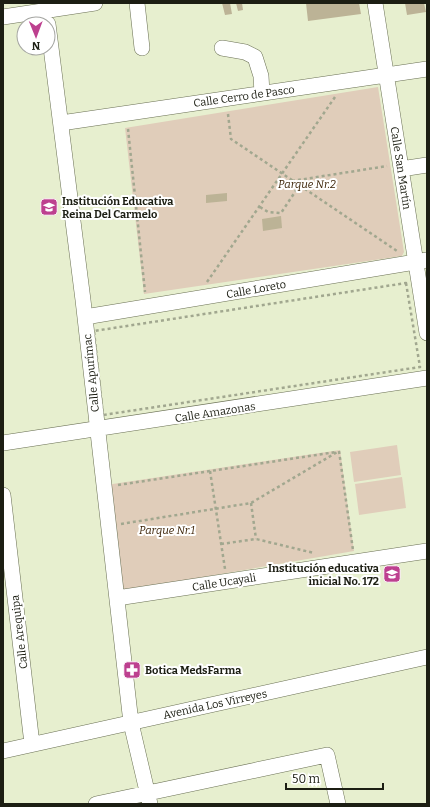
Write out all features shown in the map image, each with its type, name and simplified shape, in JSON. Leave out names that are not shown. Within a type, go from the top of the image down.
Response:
[{"type":"street","points":[[47,16],[96,3]]},
{"type":"street","points":[[137,3],[142,48]]},
{"type":"street","name":"Calle San Martín","points":[[375,3],[386,75],[394,168],[421,261],[427,333]]},
{"type":"street","points":[[3,17],[16,17]]},
{"type":"street","points":[[222,48],[245,52],[255,57],[261,76],[262,93]]},
{"type":"street","name":"Calle Apurímac","points":[[52,56],[85,318],[131,722],[149,798]]},
{"type":"street","name":"Calle Cerro de Pasco","points":[[60,123],[427,69]]},
{"type":"street","points":[[394,168],[427,165]]},
{"type":"street","name":"Calle Loreto","points":[[85,318],[421,261]]},
{"type":"street","name":"Calle Amazonas","points":[[3,443],[98,430],[424,372]]},
{"type":"street","name":"Calle Arequipa","points":[[3,495],[32,744]]},
{"type":"street","name":"Calle Ucayali","points":[[117,598],[427,551]]},
{"type":"street","name":"Avenida Los Virreyes","points":[[3,751],[427,657]]},
{"type":"street","points":[[96,804],[149,798],[327,755],[338,804]]},
{"type":"path","points":[[207,282],[336,96]]},
{"type":"path","points":[[228,114],[231,139],[399,253]]},
{"type":"path","points":[[128,129],[145,292]]},
{"type":"path","points":[[292,181],[394,168]]},
{"type":"path","points":[[260,207],[268,212],[281,213],[299,186]]},
{"type":"path","points":[[406,283],[424,372],[103,414],[94,331],[406,283]]},
{"type":"path","points":[[111,486],[339,451]]},
{"type":"path","points":[[116,524],[251,503],[339,451]]},
{"type":"path","points":[[339,451],[353,550]]},
{"type":"path","points":[[210,471],[228,582]]},
{"type":"path","points":[[251,503],[256,538]]},
{"type":"path","points":[[221,544],[256,538],[320,555]]},
{"type":"green space","name":"Parque Nr.2","points":[[378,87],[404,252],[402,256],[144,294],[125,128]]},
{"type":"green space","points":[[397,445],[401,475],[354,482],[350,452]]},
{"type":"green space","name":"Parque Nr.1","points":[[340,450],[354,551],[123,591],[106,485]]},
{"type":"green space","points":[[402,477],[406,508],[359,515],[355,484]]},
{"type":"building","points":[[222,3],[230,3],[232,14],[225,15]]},
{"type":"building","points":[[236,3],[242,3],[243,10],[238,11]]},
{"type":"building","points":[[306,3],[359,3],[361,14],[308,21]]},
{"type":"building","points":[[405,3],[424,3],[426,12],[407,15]]},
{"type":"building","points":[[227,193],[227,201],[206,203],[206,195]]},
{"type":"building","points":[[281,216],[282,228],[263,231],[262,219]]},
{"type":"place","name":"Institución Educativa Reina Del Carmelo","points":[[49,207]]},
{"type":"place","name":"Institución educativa inicial No. 172","points":[[392,574]]},
{"type":"place","name":"Botica MedsFarma","points":[[132,670]]}]
